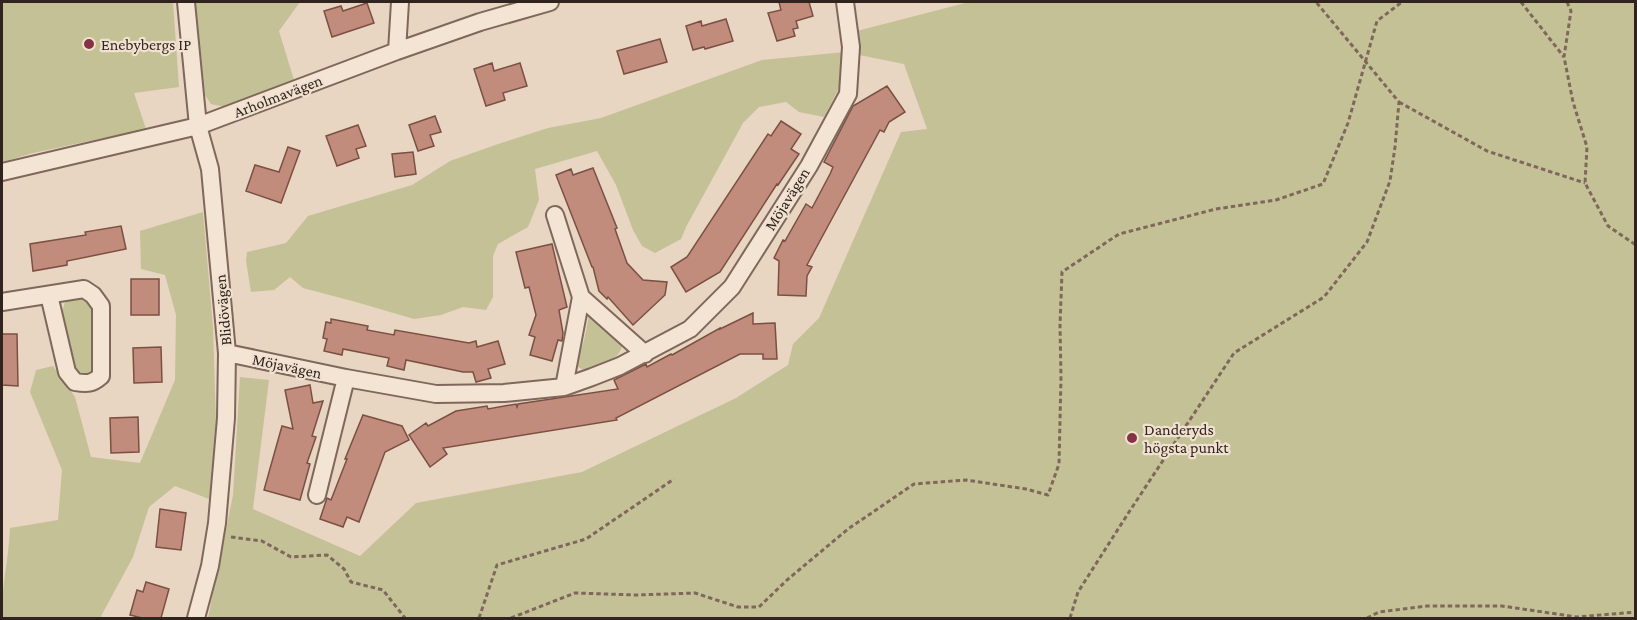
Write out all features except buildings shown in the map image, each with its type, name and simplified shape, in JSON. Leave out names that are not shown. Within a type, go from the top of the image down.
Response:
[{"type":"street","name":"Blidövägen","points":[[186,2],[198,126],[210,169],[227,353],[226,418],[216,534],[196,618]]},
{"type":"street","points":[[397,51],[400,2]]},
{"type":"street","name":"Arholmavägen","points":[[2,172],[198,126],[397,51],[480,22],[550,2]]},
{"type":"street","name":"Möjavägen","points":[[227,353],[346,378],[436,393],[504,393],[564,387],[620,366],[690,329],[732,287],[809,166],[848,94],[851,47],[845,2]]},
{"type":"street","points":[[555,215],[581,297],[564,387]]},
{"type":"street","points":[[2,302],[84,289],[93,295],[101,306],[101,376],[95,382],[75,382],[67,372],[49,295]]},
{"type":"street","points":[[581,297],[645,354]]},
{"type":"street","points":[[317,495],[346,378]]},
{"type":"path","points":[[1317,2],[1399,102],[1487,150],[1584,183]]},
{"type":"path","points":[[511,618],[575,593],[637,595],[694,593],[738,607],[759,607],[787,580],[848,529],[914,484],[966,480],[1026,489],[1048,495],[1059,464],[1062,272],[1119,234],[1216,209],[1276,200],[1323,184],[1348,123],[1377,21],[1402,2]]},
{"type":"path","points":[[1521,2],[1564,57]]},
{"type":"path","points":[[1567,2],[1571,11],[1564,57],[1573,102],[1587,147],[1584,183],[1608,226],[1635,245]]},
{"type":"path","points":[[1070,618],[1078,592],[1234,353],[1324,297],[1367,242],[1390,181],[1399,102]]},
{"type":"path","points":[[479,618],[498,565],[586,538],[674,480]]},
{"type":"path","points":[[216,534],[262,542],[291,557],[327,555],[344,569],[351,582],[383,590],[405,618]]},
{"type":"path","points":[[1367,618],[1379,612],[1426,606],[1502,606],[1577,617],[1635,612]]},
{"type":"shaded area","name":"Enebybergs IP","points":[[2,2],[173,2],[179,87],[134,93],[146,129],[33,153],[2,162]]},
{"type":"shaded area","points":[[190,2],[300,2],[279,31],[294,80],[225,107],[211,104],[205,95]]},
{"type":"shaded area","points":[[969,2],[1635,2],[1635,618],[208,618],[233,495],[240,377],[269,380],[253,509],[360,556],[416,503],[582,472],[736,398],[788,365],[793,344],[819,318],[901,132],[927,129],[904,64],[859,55],[857,31]]},
{"type":"shaded area","points":[[845,52],[841,84],[824,117],[799,112],[786,102],[759,107],[743,123],[681,239],[655,253],[642,246],[633,230],[616,185],[597,151],[535,169],[539,200],[528,227],[498,244],[493,256],[493,297],[486,310],[463,307],[441,315],[414,319],[303,288],[290,277],[274,290],[251,292],[246,261],[247,252],[286,243],[308,216],[412,185],[450,161],[501,143],[548,128],[601,118],[762,60]]},
{"type":"shaded area","points":[[203,212],[213,327],[217,456],[212,500],[175,486],[149,507],[133,557],[100,618],[2,618],[10,528],[58,520],[62,470],[30,392],[36,370],[53,366],[75,397],[91,457],[140,463],[175,380],[176,315],[165,275],[141,269],[140,231]]},
{"type":"shaded area","points":[[81,297],[87,299],[92,308],[96,360],[95,371],[89,374],[79,373],[74,367],[61,316],[65,302]]},
{"type":"shaded area","points":[[589,315],[622,346],[617,356],[601,365],[584,370],[578,367],[575,361],[583,345]]},
{"type":"place","name":"Enebybergs IP","points":[[89,44]]},
{"type":"place","name":"Danderyds högsta punkt","points":[[1132,438]]}]
